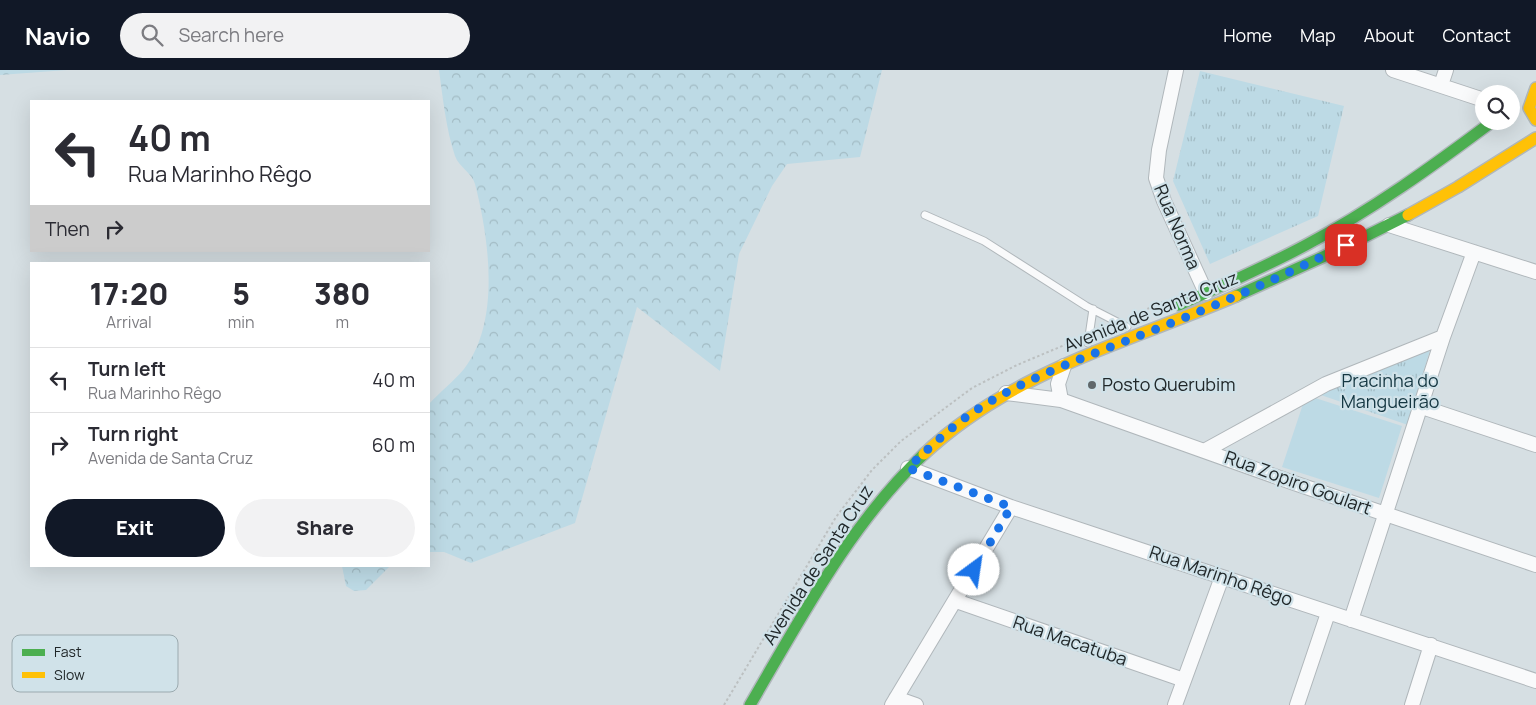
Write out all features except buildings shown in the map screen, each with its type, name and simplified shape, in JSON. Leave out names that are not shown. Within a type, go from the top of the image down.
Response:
[{"type":"main road","points":[[1520,99],[1536,86]]},
{"type":"main road","points":[[1536,86],[1528,104],[1531,116],[1536,120]]},
{"type":"main road","name":"Avenida de Santa Cruz","points":[[1171,308],[1279,259],[1379,202],[1446,157],[1481,130]]},
{"type":"main road","name":"Avenida de Santa Cruz","points":[[750,705],[865,520],[888,489],[943,436],[977,410],[1005,393],[1064,366],[1282,276],[1389,225],[1536,138]]},
{"type":"main road","name":"Avenida de Santa Cruz","points":[[978,398],[1001,384],[1088,343],[1145,319]]},
{"type":"main road","name":"Avenida de Santa Cruz","points":[[737,705],[866,500]]},
{"type":"street","name":"Rua Norma","points":[[1176,70],[1158,150],[1156,178],[1164,201],[1206,293]]},
{"type":"street","points":[[1393,70],[1475,97]]},
{"type":"street","points":[[1441,85],[1446,70]]},
{"type":"street","points":[[1389,225],[1536,272]]},
{"type":"street","points":[[1351,620],[1422,407],[1443,337],[1474,252]]},
{"type":"street","points":[[1206,450],[1326,384],[1443,337]]},
{"type":"street","points":[[1061,400],[1058,384],[1064,366]]},
{"type":"street","name":"Rua Zopiro Goulart","points":[[1005,393],[1061,400],[1536,565]]},
{"type":"street","points":[[1422,407],[1536,445]]},
{"type":"street","name":"Rua Marinho Rêgo","points":[[908,468],[1011,507],[1536,681]]},
{"type":"street","points":[[916,705],[894,702],[1011,507]]},
{"type":"street","points":[[1176,705],[1222,576]]},
{"type":"street","name":"Rua Macatuba","points":[[956,601],[1184,680]]},
{"type":"street","points":[[1297,705],[1328,613]]},
{"type":"street","points":[[1412,705],[1432,645]]},
{"type":"lane","points":[[924,216],[984,241],[1093,309],[1127,327]]},
{"type":"lane","points":[[1088,343],[1093,309]]},
{"type":"green space","points":[[0,70],[67,70],[0,75]]},
{"type":"green space","points":[[439,70],[882,70],[860,157],[787,164],[772,186],[739,254],[720,371],[637,307],[575,523],[471,563],[444,552],[430,552],[430,403],[464,369],[476,350],[483,328],[489,279],[484,229],[475,184],[455,156],[443,103]]},
{"type":"green space","points":[[1200,71],[1344,106],[1318,216],[1210,264],[1173,181]]},
{"type":"green space","name":"Pracinha do Mangueirão","points":[[1430,350],[1408,425],[1315,393],[1414,352]]},
{"type":"green space","points":[[1306,395],[1402,426],[1379,498],[1282,467]]},
{"type":"green space","points":[[342,567],[389,567],[366,590],[354,591],[346,586]]},
{"type":"traffic: fast","points":[[1179,305],[1259,269],[1331,231],[1402,187],[1481,130]]},
{"type":"traffic: fast","points":[[1236,296],[1336,251],[1408,215]]},
{"type":"traffic: fast","points":[[750,705],[828,573],[850,541],[897,481],[924,454]]},
{"type":"traffic: slow","points":[[1536,88],[1529,108],[1536,120]]},
{"type":"traffic: slow","points":[[1408,215],[1458,187],[1536,138]]},
{"type":"traffic: slow","points":[[924,454],[958,426],[994,401],[1032,380],[1113,345],[1236,296]]},
{"type":"place","name":"Posto Querubim","points":[[1092,385]]},
{"type":"route","points":[[974,570],[1011,507],[908,468],[943,436],[977,410],[1005,393],[1064,366],[1265,284],[1346,245]]}]
